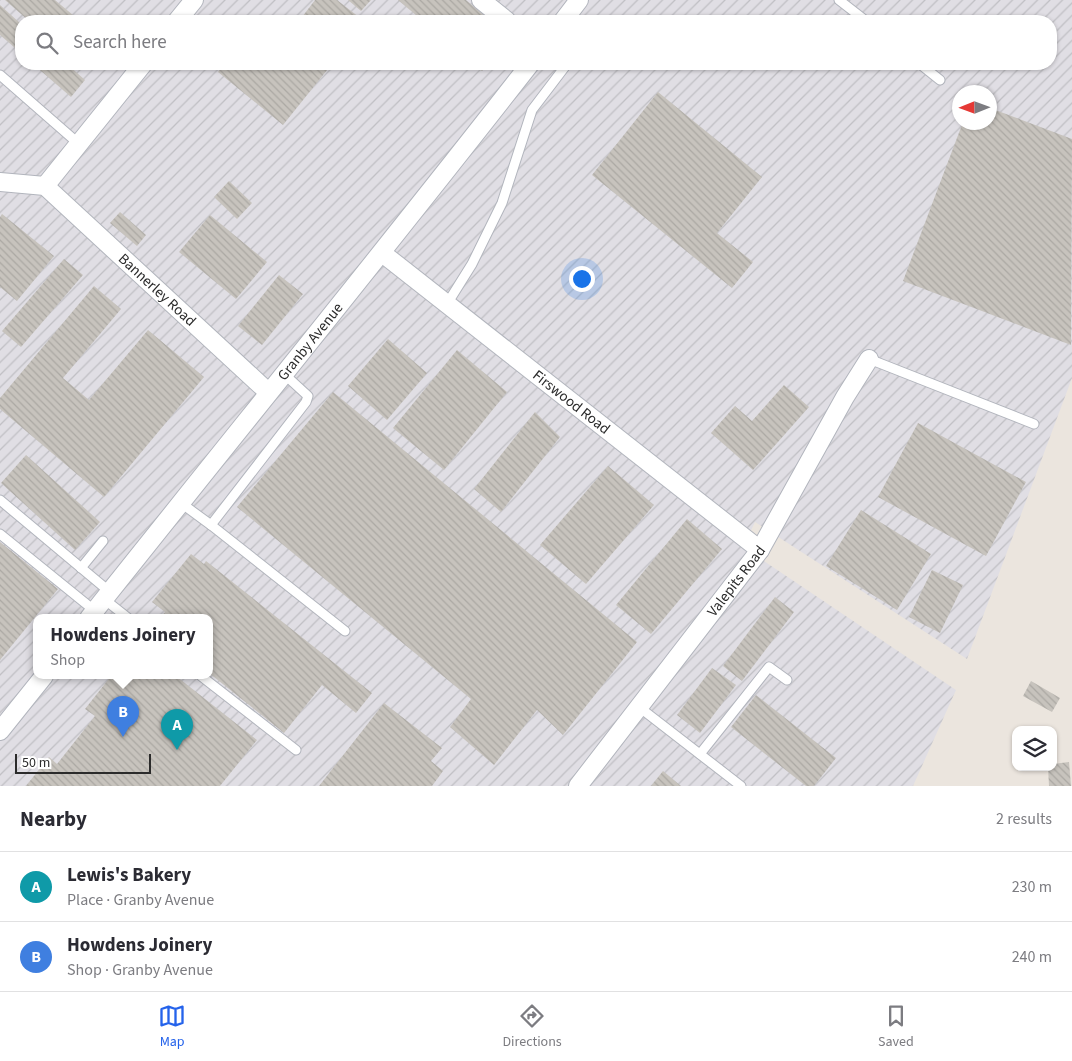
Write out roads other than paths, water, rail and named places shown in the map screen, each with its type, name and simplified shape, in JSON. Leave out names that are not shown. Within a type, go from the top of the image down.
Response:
[{"type":"street","points":[[480,0],[499,15]]},
{"type":"street","points":[[182,15],[192,1]]},
{"type":"street","points":[[0,182],[46,186],[138,70]]},
{"type":"street","name":"Granby Avenue","points":[[100,605],[283,373],[382,253],[525,70]]},
{"type":"street","name":"Bannerley Road","points":[[46,186],[268,392]]},
{"type":"street","name":"Firswood Road","points":[[382,253],[760,550]]},
{"type":"street","name":"Valepits Road","points":[[580,785],[760,550],[844,397],[869,359]]},
{"type":"street","points":[[0,731],[42,679]]},
{"type":"lane","points":[[839,0],[858,15]]},
{"type":"lane","points":[[447,304],[472,264],[502,203],[532,110],[562,70]]},
{"type":"lane","points":[[928,70],[940,80]]},
{"type":"lane","points":[[0,75],[79,144]]},
{"type":"lane","points":[[869,359],[1034,424]]},
{"type":"lane","points":[[211,525],[306,402],[308,396],[305,391],[283,373]]},
{"type":"lane","points":[[0,500],[81,568],[100,605]]},
{"type":"lane","points":[[181,503],[346,631]]},
{"type":"lane","points":[[0,534],[100,605],[119,614]]},
{"type":"lane","points":[[81,568],[103,541]]},
{"type":"lane","points":[[700,754],[768,666],[788,680]]},
{"type":"lane","points":[[205,679],[296,750]]},
{"type":"lane","points":[[639,707],[741,786]]},
{"type":"place","name":"Howdens Joinery","points":[[123,737]]},
{"type":"place","name":"Lewis's Bakery","points":[[177,750]]}]
